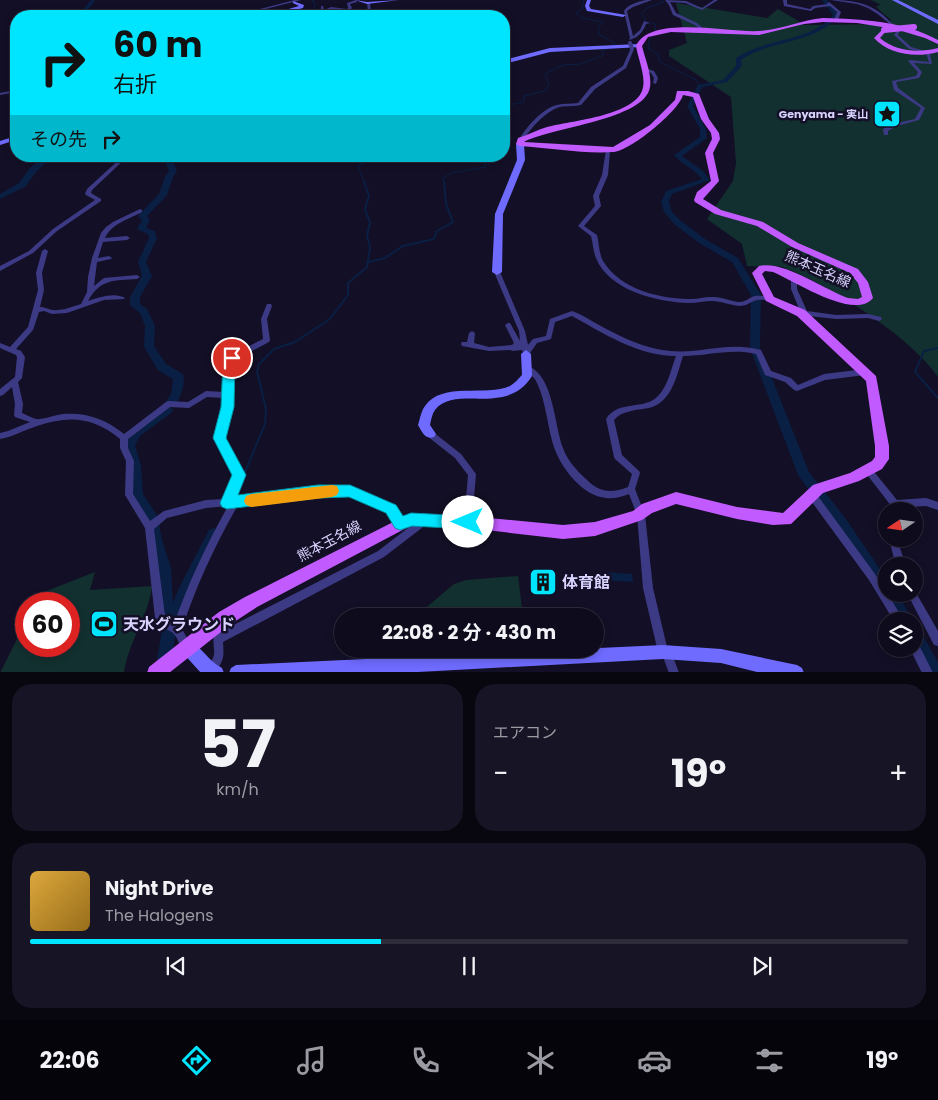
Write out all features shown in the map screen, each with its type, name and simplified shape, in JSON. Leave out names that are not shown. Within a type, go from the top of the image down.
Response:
[{"type":"main road","points":[[520,142],[547,130],[614,113],[636,103],[646,90],[643,68],[633,46],[644,37],[653,33],[663,31],[761,33],[809,21],[827,20],[896,28],[924,34],[938,42]]},
{"type":"main road","points":[[936,31],[914,28],[884,30],[877,38],[893,48],[919,52],[938,50]]},
{"type":"main road","name":"熊本玉名線","points":[[608,151],[652,127],[678,101],[680,93],[695,95],[716,139],[709,153],[715,181],[714,184],[700,194],[698,200],[718,212],[760,224],[811,252],[854,271],[863,282],[868,298],[862,302],[853,303],[827,293],[775,268],[758,270],[762,298]]},
{"type":"main road","points":[[520,142],[608,151]]},
{"type":"main road","points":[[762,298],[802,312],[872,379],[882,446],[882,459],[868,470]]},
{"type":"main road","name":"熊本玉名線","points":[[156,672],[225,618],[251,602],[411,520],[468,522],[563,532],[595,528],[641,515],[647,508],[676,498],[738,513],[773,519],[786,519],[818,489],[868,470]]},
{"type":"street","points":[[327,10],[331,8],[348,10],[350,8],[348,4],[356,0],[368,3],[396,0]]},
{"type":"street","points":[[590,0],[586,6],[589,10],[623,16]]},
{"type":"street","points":[[623,16],[629,7],[650,0]]},
{"type":"street","points":[[705,32],[696,24],[674,14],[667,0],[686,1],[702,9],[716,0]]},
{"type":"street","points":[[785,0],[786,5],[802,10],[812,10],[828,5],[839,12],[837,21]]},
{"type":"street","points":[[827,0],[828,5]]},
{"type":"street","points":[[835,0],[862,5],[880,14],[899,30],[896,35],[910,48],[926,52],[931,62],[910,61],[920,72],[918,77],[894,81],[896,89],[916,102],[923,108],[923,111],[917,120],[895,125],[885,130],[886,134]]},
{"type":"street","points":[[894,0],[938,22]]},
{"type":"street","points":[[253,10],[276,7],[297,1],[302,5],[290,10]]},
{"type":"street","points":[[368,3],[369,10]]},
{"type":"street","points":[[468,522],[472,474],[458,456],[430,434],[424,424],[428,408],[432,404],[456,395],[507,394],[523,384],[528,369],[526,350],[511,302],[497,272],[499,214],[521,160],[520,142],[526,131],[544,113],[556,107],[579,104],[592,88],[625,67],[633,46],[623,16]]},
{"type":"street","points":[[631,37],[642,31],[645,22],[648,22]]},
{"type":"street","points":[[510,60],[550,50],[633,46]]},
{"type":"street","points":[[643,68],[653,72],[656,78],[655,83]]},
{"type":"street","points":[[608,151],[605,175],[596,196],[598,206],[581,226],[594,235],[600,260],[618,282],[637,290],[683,300],[713,299],[740,305],[762,298]]},
{"type":"street","points":[[2,267],[31,252],[55,230],[99,200],[88,194],[90,189],[119,162]]},
{"type":"street","points":[[90,292],[90,276],[103,234],[114,224],[140,212]]},
{"type":"street","points":[[102,240],[127,238]]},
{"type":"street","points":[[12,349],[31,328],[41,290],[39,273],[45,251]]},
{"type":"street","points":[[95,261],[108,258]]},
{"type":"street","points":[[84,303],[90,292],[104,280],[137,276]]},
{"type":"street","points":[[798,278],[794,281],[794,289],[802,312],[836,317],[868,316],[879,319]]},
{"type":"street","points":[[36,310],[67,311],[84,303],[102,298],[122,298]]},
{"type":"street","points":[[176,629],[188,595],[231,503],[239,475],[227,456],[219,438],[227,407],[230,375],[229,360],[266,340],[264,319],[270,306]]},
{"type":"street","points":[[472,333],[467,344],[489,349],[526,350],[535,341],[548,337],[552,321],[572,312],[643,349],[680,354],[721,348],[756,350],[760,352],[768,373],[788,380],[797,388],[824,377],[865,372]]},
{"type":"street","points":[[508,326],[518,343],[512,349]]},
{"type":"street","points":[[0,345],[12,349],[21,357],[18,378],[15,383],[0,393]]},
{"type":"street","points":[[674,672],[664,652],[648,588],[641,515],[631,489],[636,473],[618,457],[610,419],[613,414],[619,411],[651,405],[661,399],[680,354]]},
{"type":"street","points":[[528,369],[536,374],[547,399],[559,451],[578,478],[593,491],[602,495],[617,496],[631,489]]},
{"type":"street","points":[[15,383],[19,404],[18,415],[38,422]]},
{"type":"street","points":[[124,438],[170,404],[189,405],[206,394],[227,395]]},
{"type":"street","points":[[0,436],[38,422],[76,415],[113,428],[124,438],[124,448],[130,461],[129,495],[152,525],[160,618],[164,624],[176,629],[188,647],[214,671],[218,658],[218,639],[381,554],[424,521]]},
{"type":"street","points":[[868,470],[891,502]]},
{"type":"street","points":[[152,525],[164,515],[206,504],[231,503],[318,492],[350,491],[391,509],[400,524]]},
{"type":"street","points":[[812,495],[872,576],[894,612]]},
{"type":"street","points":[[923,503],[938,506]]},
{"type":"street","points":[[916,602],[938,641]]},
{"type":"street","points":[[236,672],[664,652],[721,656],[797,672]]},
{"type":"street","points":[[920,657],[928,672]]},
{"type":"green space","points":[[871,0],[938,0],[938,377],[926,362],[890,330],[869,314],[824,287],[785,268],[747,266],[742,244],[707,219],[733,181],[736,163],[731,97],[669,56],[669,50],[687,43],[676,3],[767,18],[778,9],[805,25],[888,24],[891,20],[876,6],[881,5]]},
{"type":"green space","name":"天水グラウンド","points":[[95,572],[90,590],[152,586],[147,607],[130,650],[124,672],[0,672],[15,643],[15,657],[80,657],[80,592],[44,592]]},
{"type":"green space","points":[[518,576],[522,608],[426,608],[454,584],[466,580]]},
{"type":"water","points":[[604,572],[632,574],[633,582],[604,580]]},
{"type":"waterway","points":[[86,10],[93,0]]},
{"type":"waterway","points":[[309,10],[314,8],[315,4],[312,1],[315,0]]},
{"type":"waterway","points":[[510,105],[524,102],[524,96],[544,91],[549,85],[545,74],[563,65],[580,64],[602,56],[603,50],[611,48],[615,43],[600,35],[598,28],[603,22],[582,18],[576,13],[582,9],[584,0]]},
{"type":"waterway","points":[[646,20],[641,14],[647,8],[664,2],[662,0]]},
{"type":"waterway","points":[[824,0],[836,15],[829,23],[805,35],[748,52],[738,59],[739,66],[725,81],[700,86],[690,106],[703,129],[704,138],[678,155],[684,162],[701,173],[706,180],[669,193],[665,202],[668,212],[688,232],[735,260],[756,295],[755,348],[804,475],[841,523],[878,577]]},
{"type":"waterway","points":[[650,22],[655,24],[656,33],[650,38],[648,48],[658,55],[660,62],[696,80],[700,86]]},
{"type":"waterway","points":[[0,197],[22,185],[33,170],[43,162]]},
{"type":"waterway","points":[[169,162],[173,171],[163,195],[142,216],[146,220],[141,229],[152,233],[153,238],[142,262],[147,276],[135,297],[135,305],[144,311],[150,326],[149,347],[162,367],[179,377],[176,394],[171,403]]},
{"type":"waterway","points":[[364,162],[358,166],[365,184]]},
{"type":"waterway","points":[[444,184],[443,178],[451,173],[486,167],[485,162]]},
{"type":"waterway","points":[[245,472],[265,424],[266,409],[257,371],[259,364],[274,349],[295,342],[330,319],[348,295],[348,283],[367,267],[370,248],[367,235],[370,223],[365,209],[369,195],[364,182]]},
{"type":"waterway","points":[[369,262],[385,258],[403,246],[434,239],[437,231],[453,222],[446,204],[444,182]]},
{"type":"waterway","points":[[938,348],[924,351],[915,372],[938,398]]},
{"type":"waterway","points":[[164,667],[168,636],[164,568],[155,540],[152,517],[137,496],[135,466],[129,445],[136,433],[167,410]]},
{"type":"waterway","points":[[234,498],[245,471]]},
{"type":"waterway","points":[[169,633],[184,593],[214,534]]},
{"type":"waterway","points":[[895,602],[901,612]]},
{"type":"waterway","points":[[923,650],[935,672]]},
{"type":"slow traffic","points":[[251,501],[332,491]]},
{"type":"place","name":"Genyama - 実山","points":[[887,114]]},
{"type":"place","name":"体育館","points":[[543,582]]},
{"type":"place","name":"天水グラウンド","points":[[104,624]]},
{"type":"route","points":[[232,358],[229,360],[230,375],[227,407],[219,438],[227,456],[239,475],[227,503],[340,490],[364,496],[391,509],[400,524],[411,520],[468,522]]}]
